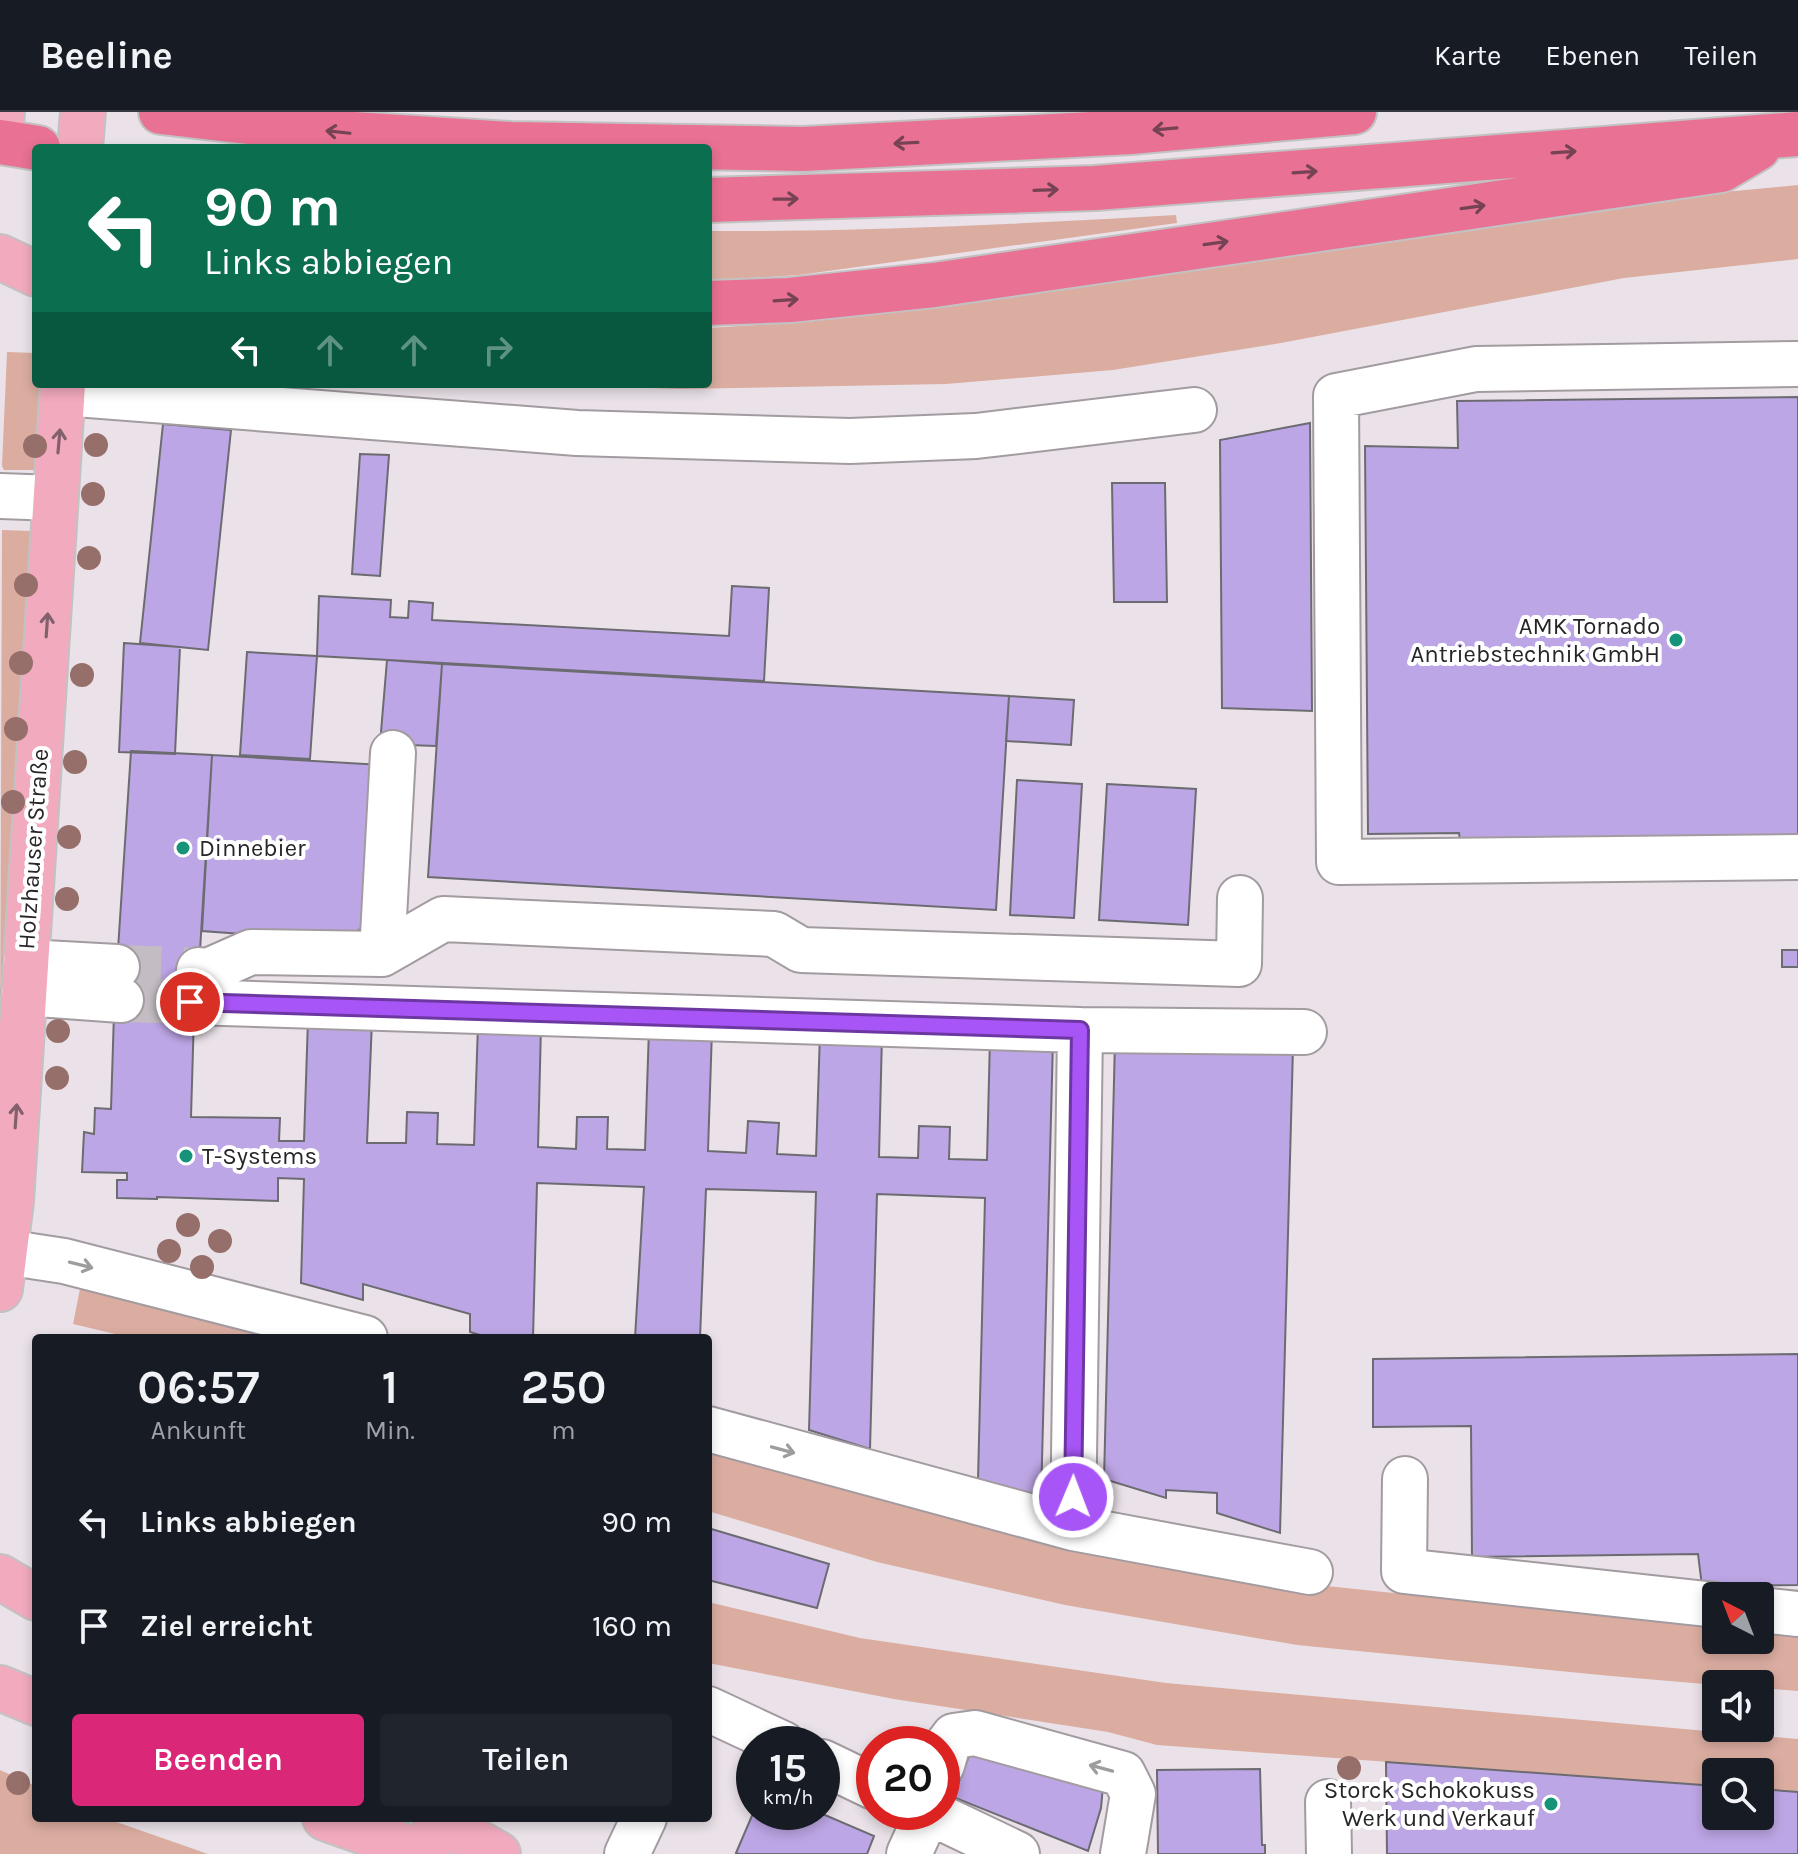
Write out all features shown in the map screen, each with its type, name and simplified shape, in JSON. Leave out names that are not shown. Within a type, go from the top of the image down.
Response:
[{"type":"highway","points":[[161,112],[353,134],[511,144]]},
{"type":"highway","points":[[712,147],[803,149],[1130,132],[1354,112]]},
{"type":"highway","points":[[712,200],[1095,188],[1788,135]]},
{"type":"highway","points":[[712,303],[790,300],[934,285],[1721,170],[1788,135]]},
{"type":"highway","points":[[0,142],[32,147]]},
{"type":"main road","points":[[0,133],[2,112]]},
{"type":"main road","points":[[80,144],[83,112]]},
{"type":"main road","points":[[0,257],[32,272]]},
{"type":"main road","name":"Holzhauser Straße","points":[[2,1270],[25,978],[63,389]]},
{"type":"main road","points":[[0,1577],[32,1596]]},
{"type":"main road","points":[[0,1688],[32,1701]]},
{"type":"main road","points":[[442,1822],[498,1854]]},
{"type":"main road","points":[[344,1830],[427,1854]]},
{"type":"street","points":[[1798,364],[1476,369],[1336,396],[1339,862],[1798,857]]},
{"type":"street","points":[[63,389],[577,433],[850,441],[976,436],[1194,410]]},
{"type":"street","points":[[0,496],[55,498]]},
{"type":"street","points":[[382,954],[393,753]]},
{"type":"street","points":[[1240,898],[1239,964],[801,950],[774,934],[443,919],[382,954],[251,952],[208,971],[195,986],[349,1007],[1080,1030],[1304,1032]]},
{"type":"street","points":[[25,978],[119,983]]},
{"type":"street","points":[[1073,1528],[1080,1030]]},
{"type":"street","points":[[2,1270],[64,1261],[349,1334]]},
{"type":"street","points":[[712,1430],[1073,1528],[1310,1572]]},
{"type":"street","points":[[1405,1479],[1404,1571],[1702,1603]]},
{"type":"street","points":[[1774,1611],[1798,1614]]},
{"type":"street","points":[[712,1711],[744,1726]]},
{"type":"street","points":[[960,1735],[975,1733],[1123,1774],[1133,1794],[1123,1854]]},
{"type":"street","points":[[1328,1802],[1329,1854]]},
{"type":"street","points":[[627,1854],[642,1822]]},
{"type":"street","points":[[960,1827],[1017,1854]]},
{"type":"street","points":[[909,1854],[920,1830]]},
{"type":"shaded area","points":[[1798,185],[1798,259],[1624,278],[1281,343],[1113,370],[946,384],[680,389],[652,388],[712,388],[712,328],[786,323],[1618,202]]},
{"type":"shaded area","points":[[1176,215],[1177,223],[799,275],[712,281],[712,231],[1001,224]]},
{"type":"shaded area","points":[[7,352],[32,353],[32,388],[45,388],[38,470],[4,470]]},
{"type":"shaded area","points":[[2,530],[32,531],[0,1065]]},
{"type":"shaded area","points":[[82,1279],[287,1334],[115,1334],[73,1324]]},
{"type":"shaded area","points":[[712,1448],[1020,1531],[1327,1586],[1702,1626],[1702,1654],[1774,1654],[1774,1632],[1798,1634],[1798,1691],[1774,1689],[1774,1670],[1702,1670],[1702,1684],[1611,1676],[1297,1645],[1065,1605],[877,1562],[712,1512]]},
{"type":"shaded area","points":[[712,1603],[860,1638],[1166,1683],[1702,1730],[1702,1742],[1774,1742],[1774,1737],[1798,1739],[1798,1792],[1774,1790],[1774,1758],[1702,1758],[1702,1785],[1157,1745],[1108,1732],[894,1699],[712,1664]]},
{"type":"shaded area","points":[[0,1770],[32,1784],[32,1822],[116,1822],[208,1854],[0,1854]]},
{"type":"building","points":[[1798,397],[1798,837],[1460,841],[1459,833],[1368,834],[1365,446],[1458,448],[1457,401]]},
{"type":"building","points":[[1310,423],[1312,711],[1222,708],[1220,440]]},
{"type":"building","points":[[163,424],[231,430],[208,650],[140,643]]},
{"type":"building","points":[[360,454],[389,455],[380,576],[352,574]]},
{"type":"building","points":[[1112,483],[1165,483],[1167,602],[1114,602]]},
{"type":"building","points":[[732,586],[769,588],[764,681],[317,656],[319,596],[391,600],[390,617],[408,618],[409,601],[433,603],[432,620],[729,636]]},
{"type":"building","points":[[124,643],[180,647],[175,754],[119,752]]},
{"type":"building","points":[[247,652],[317,656],[310,759],[240,755]]},
{"type":"building","points":[[387,660],[442,664],[436,746],[380,744]]},
{"type":"building","points":[[442,664],[1009,696],[996,910],[428,877]]},
{"type":"building","points":[[1009,696],[1074,700],[1071,745],[1006,741]]},
{"type":"building","points":[[131,751],[212,755],[198,983],[116,980]]},
{"type":"building","points":[[212,755],[382,765],[365,926],[341,941],[202,931]]},
{"type":"building","points":[[1017,780],[1082,784],[1074,918],[1010,915]]},
{"type":"building","points":[[1107,784],[1196,789],[1188,925],[1099,920]]},
{"type":"building","points":[[1782,950],[1798,950],[1798,967],[1782,967]]},
{"type":"building","points":[[122,981],[190,983],[189,1014],[120,1013]]},
{"type":"building","points":[[114,1013],[194,1015],[191,1117],[280,1118],[279,1141],[304,1141],[308,1019],[372,1020],[367,1143],[406,1143],[407,1112],[438,1113],[437,1144],[474,1145],[478,1024],[541,1026],[538,1147],[576,1149],[577,1117],[608,1117],[607,1149],[645,1150],[649,1028],[712,1030],[708,1151],[746,1153],[748,1121],[779,1123],[777,1154],[816,1156],[820,1033],[882,1035],[879,1157],[918,1158],[919,1126],[950,1127],[949,1159],[987,1160],[990,1038],[1053,1040],[1041,1499],[978,1480],[985,1198],[877,1194],[870,1449],[809,1430],[816,1192],[706,1189],[700,1334],[635,1334],[644,1187],[537,1183],[533,1334],[477,1334],[470,1332],[470,1314],[363,1284],[363,1300],[301,1283],[304,1179],[278,1178],[278,1201],[117,1198],[117,1180],[127,1180],[127,1173],[82,1172],[84,1132],[94,1134],[95,1108],[111,1109]]},
{"type":"building","points":[[1115,1041],[1293,1047],[1280,1533],[1217,1513],[1217,1493],[1166,1490],[1166,1498],[1104,1479]]},
{"type":"building","points":[[1798,1354],[1798,1585],[1702,1582],[1702,1586],[1698,1554],[1472,1557],[1471,1426],[1373,1427],[1373,1359]]},
{"type":"building","points":[[712,1529],[829,1564],[817,1608],[712,1581]]},
{"type":"building","points":[[971,1751],[1103,1786],[1101,1808],[1088,1851],[960,1800],[960,1779]]},
{"type":"building","name":"Storck Schokokuss Werk und Verkauf","points":[[1386,1762],[1702,1785],[1702,1830],[1774,1830],[1774,1790],[1798,1792],[1798,1854],[1387,1854]]},
{"type":"building","points":[[1260,1769],[1262,1845],[1265,1845],[1265,1854],[1158,1854],[1157,1770]]},
{"type":"building","points":[[840,1821],[874,1836],[867,1854],[736,1853],[746,1830],[840,1830]]},
{"type":"tunnel","points":[[117,967],[199,970]]},
{"type":"tunnel","points":[[121,1000],[190,1002]]},
{"type":"place","name":"AMK Tornado Antriebstechnik GmbH","points":[[1676,640]]},
{"type":"place","name":"Dinnebier","points":[[183,848]]},
{"type":"place","name":"T-Systems","points":[[186,1156]]},
{"type":"place","name":"Storck Schokokuss Werk und Verkauf","points":[[1551,1804]]},
{"type":"route","points":[[190,1002],[1080,1030],[1073,1497]]}]
